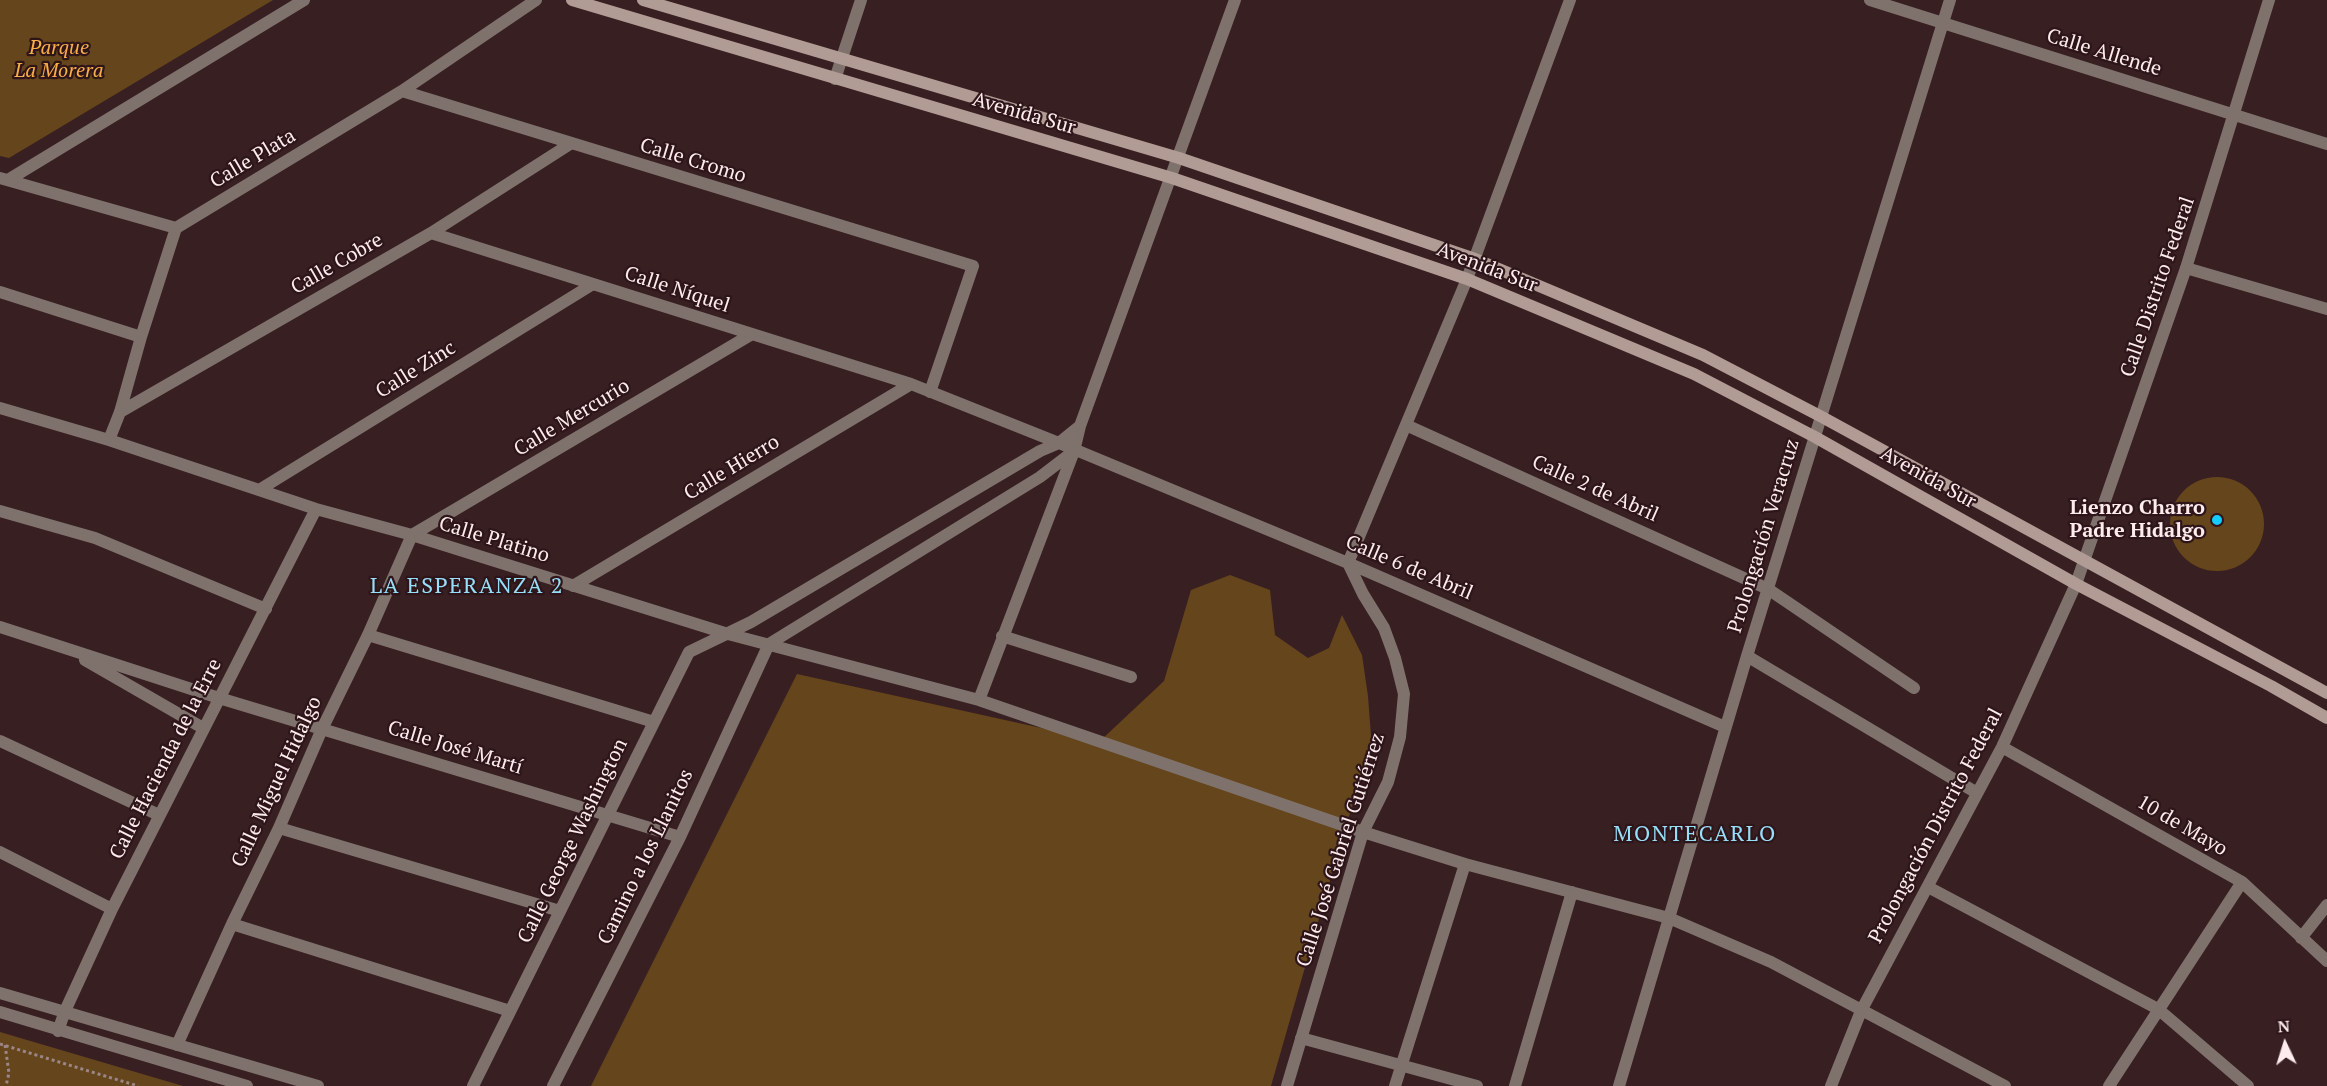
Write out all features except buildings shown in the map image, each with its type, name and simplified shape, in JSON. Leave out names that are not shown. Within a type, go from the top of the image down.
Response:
[{"type":"main road","name":"Avenida Sur","points":[[572,0],[1172,178],[1467,279],[1694,374],[1815,437],[2076,584],[2271,686],[2327,718]]},
{"type":"main road","name":"Avenida Sur","points":[[643,0],[1179,158],[1475,259],[1703,355],[2085,559],[2327,693]]},
{"type":"main road","points":[[2271,686],[2282,668]]},
{"type":"street","points":[[4,179],[304,0]]},
{"type":"street","name":"Calle Plata","points":[[176,228],[402,91],[536,0]]},
{"type":"street","points":[[836,79],[861,0]]},
{"type":"street","points":[[979,700],[1074,451],[1080,426],[1235,0]]},
{"type":"street","points":[[1348,563],[1475,259],[1570,0]]},
{"type":"street","name":"Calle Allende","points":[[1870,0],[2327,144]]},
{"type":"street","name":"Prolongación Veracruz","points":[[1619,1086],[1767,589],[1950,0]]},
{"type":"street","name":"Calle Distrito Federal","points":[[2076,584],[2186,268],[2270,0]]},
{"type":"street","name":"Calle Cromo","points":[[402,91],[973,266],[930,392]]},
{"type":"street","name":"Calle Cobre","points":[[120,412],[431,233],[570,144]]},
{"type":"street","points":[[4,179],[176,228],[120,412],[109,440]]},
{"type":"street","name":"Calle Níquel","points":[[431,233],[911,384],[930,392]]},
{"type":"street","points":[[2186,268],[2327,309]]},
{"type":"street","name":"Calle Zinc","points":[[259,490],[593,284]]},
{"type":"street","points":[[0,292],[141,337]]},
{"type":"street","name":"Calle Mercurio","points":[[412,535],[752,334]]},
{"type":"street","name":"Calle Hierro","points":[[573,586],[911,384]]},
{"type":"street","name":"Calle 6 de Abril","points":[[930,392],[1348,563],[1725,727]]},
{"type":"street","name":"Calle Platino","points":[[0,408],[109,440],[316,509],[412,535],[729,634],[979,700],[1363,832],[1465,864],[1669,918],[1771,962],[2005,1086]]},
{"type":"street","name":"Calle 2 de Abril","points":[[1406,425],[1767,589],[1914,688]]},
{"type":"street","name":"Calle George Washington","points":[[473,1086],[689,652],[751,622],[1040,451],[1059,443],[1080,426]]},
{"type":"street","points":[[769,644],[1040,477],[1074,451]]},
{"type":"street","points":[[1040,477],[1056,495]]},
{"type":"street","name":"Calle Hacienda de la Erre","points":[[58,1030],[112,909],[316,509]]},
{"type":"street","points":[[0,511],[95,538],[266,609]]},
{"type":"street","name":"Calle Miguel Hidalgo","points":[[177,1045],[279,828],[322,729],[368,636],[412,535]]},
{"type":"street","name":"Calle José Gabriel Gutiérrez","points":[[1287,1086],[1363,832],[1388,782],[1400,736],[1404,694],[1395,657],[1384,628],[1363,594],[1348,563]]},
{"type":"street","name":"Prolongación Distrito Federal","points":[[1831,1086],[1861,1011],[2002,747],[2076,584]]},
{"type":"street","points":[[0,627],[62,646],[203,728]]},
{"type":"street","points":[[368,636],[654,722]]},
{"type":"street","points":[[1002,636],[1131,677]]},
{"type":"street","name":"Camino a los Llanitos","points":[[553,1086],[680,837],[769,644]]},
{"type":"street","name":"Calle José Martí","points":[[62,646],[219,698],[680,837]]},
{"type":"street","points":[[1747,656],[1977,793]]},
{"type":"street","points":[[0,741],[159,815]]},
{"type":"street","name":"10 de Mayo","points":[[2002,747],[2242,882],[2327,961]]},
{"type":"street","points":[[279,828],[560,911]]},
{"type":"street","points":[[0,852],[112,909]]},
{"type":"street","points":[[1395,1086],[1465,864]]},
{"type":"street","points":[[2109,1086],[2242,882]]},
{"type":"street","points":[[1928,887],[2158,1009],[2248,1086]]},
{"type":"street","points":[[1515,1086],[1572,892]]},
{"type":"street","points":[[2301,938],[2327,905]]},
{"type":"street","points":[[232,924],[510,1011]]},
{"type":"street","points":[[0,993],[318,1086]]},
{"type":"street","points":[[0,1012],[247,1086]]},
{"type":"street","points":[[1301,1038],[1477,1086]]},
{"type":"street","points":[[1623,1072],[1630,1086]]},
{"type":"path","points":[[0,1044],[138,1086]]},
{"type":"path","points":[[5,1045],[9,1073],[6,1086]]},
{"type":"green space","name":"Parque La Morera","points":[[0,0],[273,0],[9,158],[0,156]]},
{"type":"green space","name":"Lienzo Charro Padre Hidalgo","points":[[2217,477],[2235,481],[2250,491],[2260,506],[2264,524],[2260,542],[2250,557],[2235,567],[2217,571],[2199,567],[2184,557],[2174,542],[2170,524],[2174,506],[2184,491],[2199,481]]},
{"type":"green space","points":[[1230,575],[1270,590],[1275,635],[1308,658],[1329,648],[1342,615],[1362,655],[1368,696],[1372,749],[1345,828],[1271,1086],[591,1086],[797,674],[1100,741],[1164,681],[1191,590]]},
{"type":"green space","points":[[0,1032],[183,1086],[0,1086]]},
{"type":"place","name":"Lienzo Charro Padre Hidalgo","points":[[2217,520]]},
{"type":"district","name":"LA ESPERANZA 2","points":[[467,587]]},
{"type":"district","name":"MONTECARLO","points":[[1695,835]]}]
